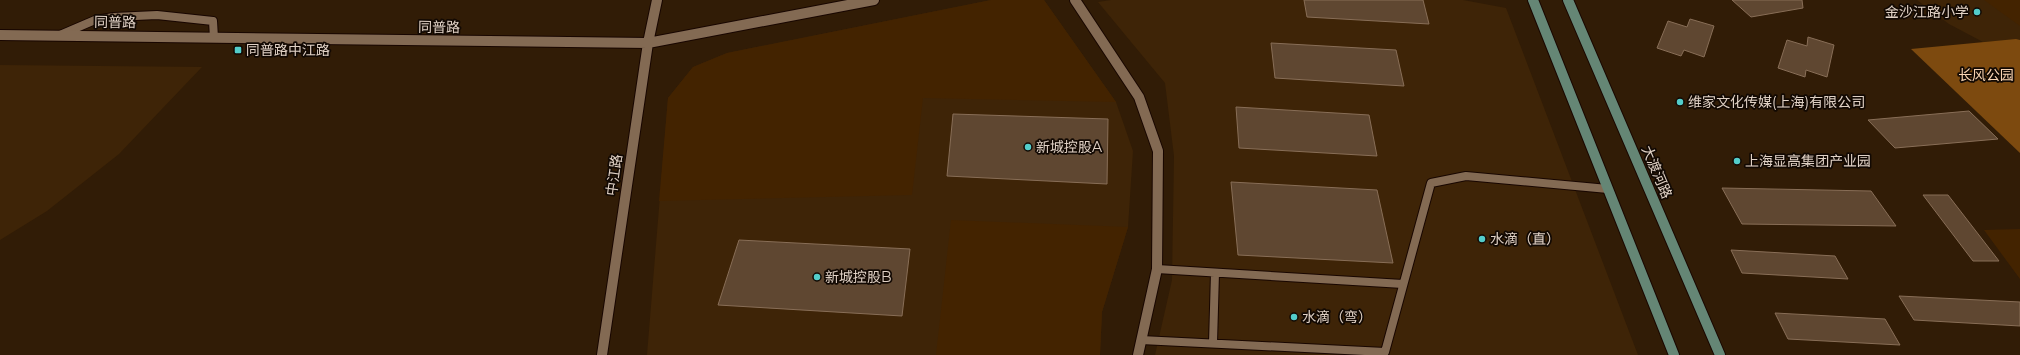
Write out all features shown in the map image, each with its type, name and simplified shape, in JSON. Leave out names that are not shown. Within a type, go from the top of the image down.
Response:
[{"type":"main road","points":[[1533,0],[1674,355]]},
{"type":"main road","name":"大渡河路","points":[[1568,0],[1720,355]]},
{"type":"street","name":"中江路","points":[[602,355],[648,44],[657,0]]},
{"type":"street","name":"同普路","points":[[0,35],[648,44],[874,0]]},
{"type":"street","points":[[1075,0],[1139,97],[1158,151],[1157,270],[1138,355]]},
{"type":"lane","points":[[57,36],[99,20],[129,16],[164,16],[193,17],[213,21],[214,38]]},
{"type":"lane","points":[[1141,340],[1384,352],[1431,183],[1466,176],[1608,189]]},
{"type":"lane","points":[[1157,270],[1403,284]]},
{"type":"lane","points":[[1213,343],[1216,273]]},
{"type":"shaded area","points":[[991,0],[1044,0],[1116,102],[1133,151],[1128,227],[1102,312],[1100,355],[647,355],[668,98],[693,67],[727,53]]},
{"type":"shaded area","points":[[991,0],[1044,0],[1116,102],[923,98],[912,195],[659,201],[668,98],[693,67],[727,53]]},
{"type":"shaded area","points":[[1111,0],[1463,0],[1506,8],[1638,355],[1155,355],[1172,280],[1174,156],[1165,83],[1098,2]]},
{"type":"shaded area","name":"金沙江路小学","points":[[1917,0],[2020,0],[2020,40],[1983,42],[1949,24]]},
{"type":"shaded area","points":[[1984,0],[2020,0],[2020,26]]},
{"type":"shaded area","points":[[0,65],[202,67],[119,154],[47,211],[0,240]]},
{"type":"shaded area","points":[[951,220],[1128,227],[1102,312],[1100,355],[936,355]]},
{"type":"shaded area","points":[[2020,229],[2020,279],[1984,230]]},
{"type":"green space","name":"长风公园","points":[[2016,39],[2020,40],[2020,153],[1911,49]]},
{"type":"building","points":[[1304,0],[1423,0],[1429,24],[1307,17]]},
{"type":"building","points":[[1732,0],[1802,0],[1803,8],[1751,17]]},
{"type":"building","points":[[1690,19],[1714,26],[1704,57],[1684,50],[1681,56],[1657,48],[1668,21],[1687,27]]},
{"type":"building","points":[[1808,37],[1834,45],[1827,77],[1806,70],[1805,77],[1778,68],[1787,40],[1807,46]]},
{"type":"building","points":[[1271,43],[1396,50],[1404,86],[1275,78]]},
{"type":"building","points":[[1236,107],[1369,115],[1377,156],[1239,148]]},
{"type":"building","points":[[1969,111],[1998,139],[1895,148],[1868,120]]},
{"type":"building","name":"新城控股A","points":[[953,114],[1108,119],[1107,184],[947,176]]},
{"type":"building","points":[[1231,182],[1377,190],[1393,263],[1238,255]]},
{"type":"building","points":[[1722,188],[1871,191],[1896,226],[1742,224]]},
{"type":"building","points":[[1923,195],[1948,195],[1999,261],[1973,261]]},
{"type":"building","name":"新城控股B","points":[[739,240],[910,249],[902,316],[718,305]]},
{"type":"building","points":[[1731,250],[1835,256],[1848,279],[1742,273]]},
{"type":"building","points":[[1899,296],[2020,302],[2020,326],[1914,320]]},
{"type":"building","points":[[1775,313],[1885,319],[1900,345],[1788,339]]},
{"type":"place","name":"金沙江路小学","points":[[1977,12]]},
{"type":"place","name":"同普路中江路","points":[[238,50]]},
{"type":"place","name":"维家文化传媒(上海)有限公司","points":[[1680,102]]},
{"type":"place","name":"新城控股A","points":[[1028,147]]},
{"type":"place","name":"上海显高集团产业园","points":[[1737,161]]},
{"type":"place","name":"水滴（直）","points":[[1482,239]]},
{"type":"place","name":"新城控股B","points":[[817,277]]},
{"type":"place","name":"水滴（弯）","points":[[1294,317]]}]
